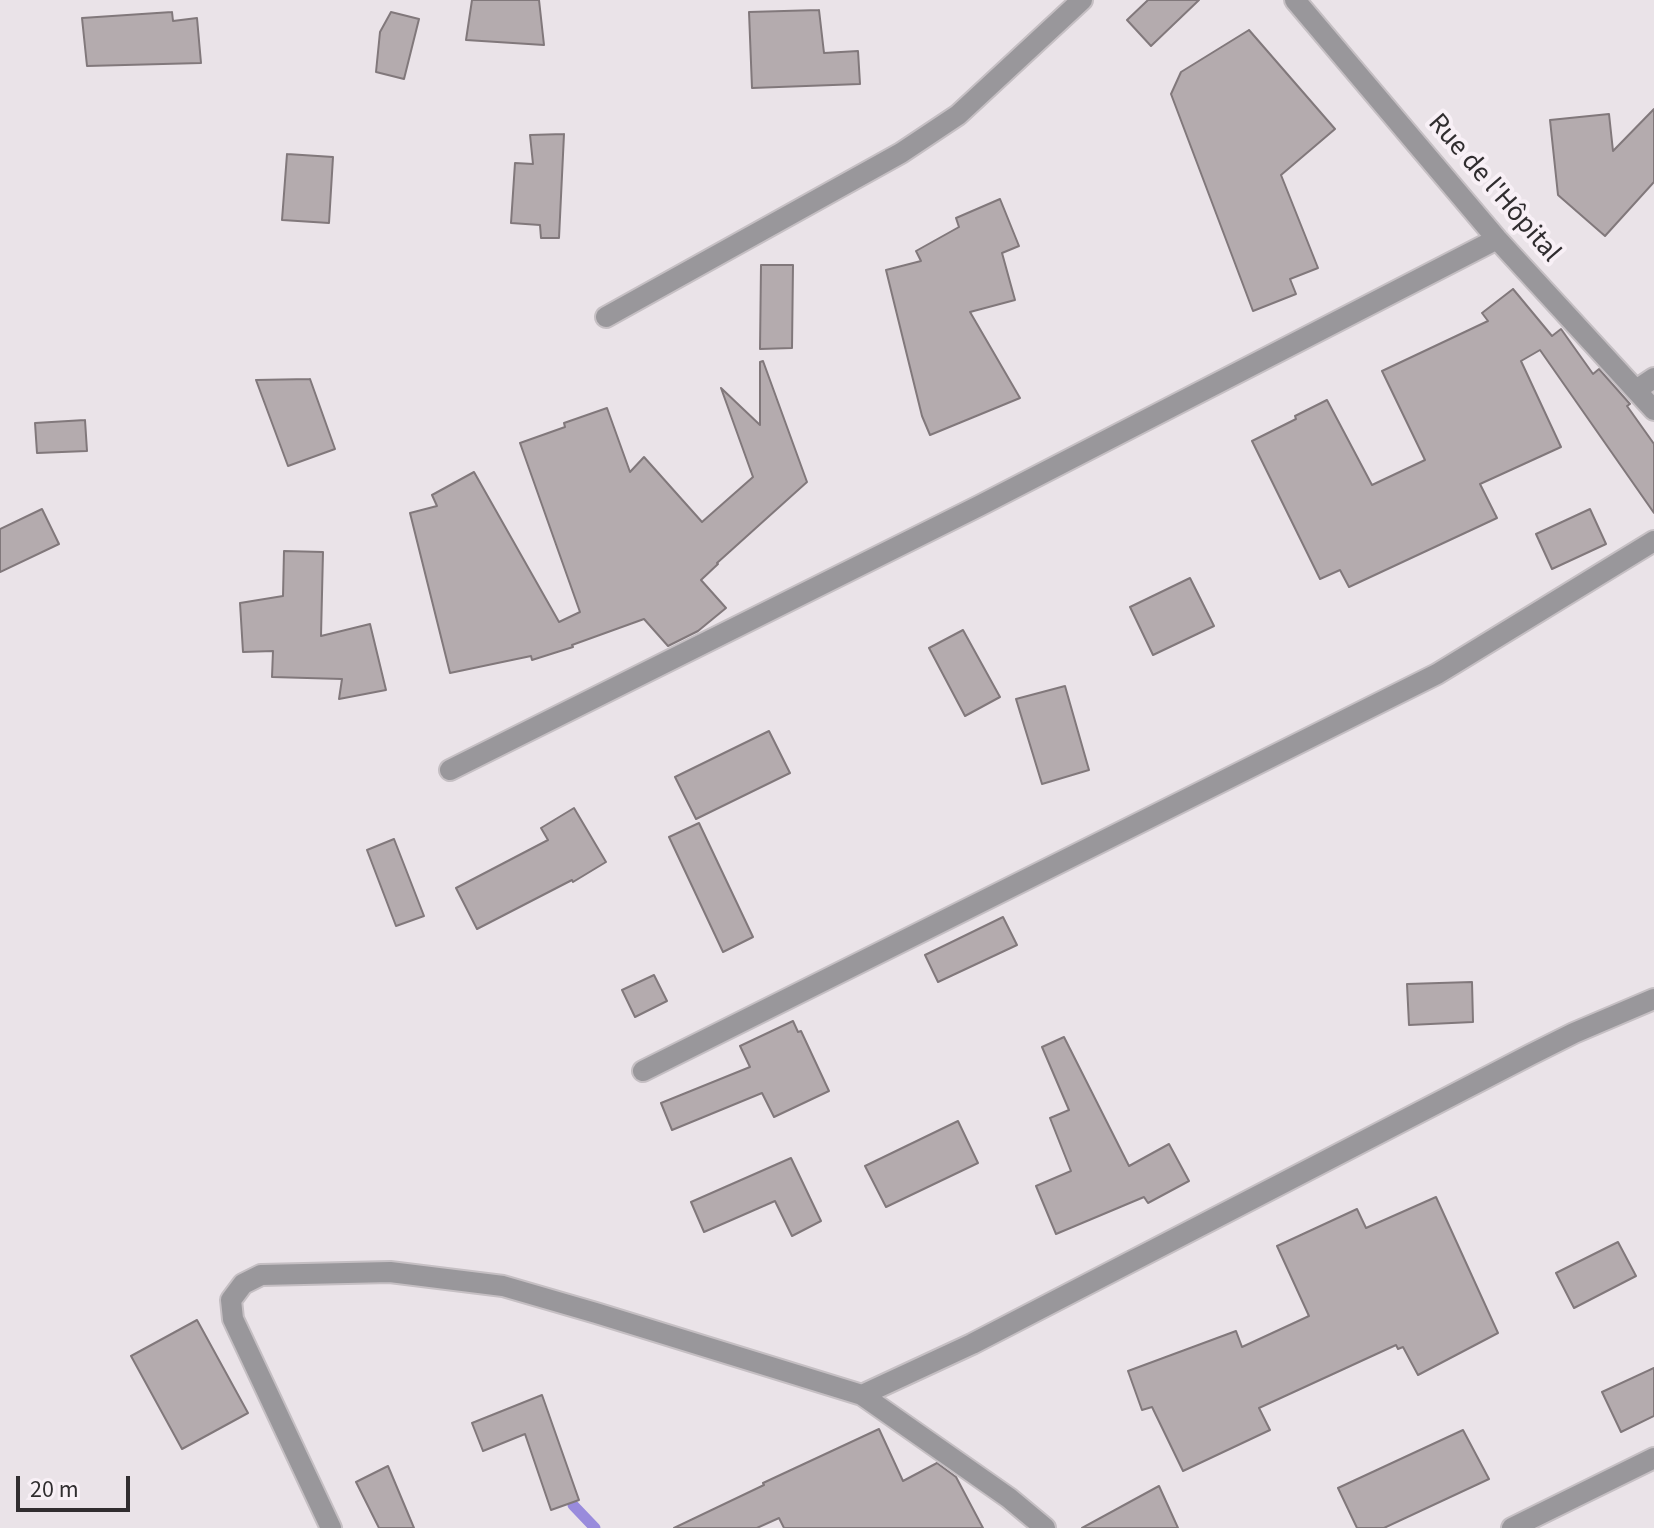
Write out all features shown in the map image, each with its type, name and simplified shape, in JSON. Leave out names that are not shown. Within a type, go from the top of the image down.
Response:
[{"type":"street","points":[[606,317],[901,153],[958,115],[1082,0]]},
{"type":"street","name":"Rue de l'Hôpital","points":[[1295,0],[1497,239],[1654,410]]},
{"type":"street","points":[[450,770],[979,506],[1497,239]]},
{"type":"street","points":[[1636,390],[1654,378]]},
{"type":"street","points":[[643,1071],[1437,674],[1654,541]]},
{"type":"street","points":[[862,1395],[972,1344],[1574,1033],[1654,999]]},
{"type":"street","points":[[331,1528],[233,1319],[231,1300],[243,1284],[261,1275],[390,1272],[503,1286],[862,1395],[1009,1498],[1045,1528]]},
{"type":"street","points":[[1512,1528],[1654,1458]]},
{"type":"building","points":[[472,0],[539,0],[544,45],[466,40]]},
{"type":"building","points":[[1148,0],[1199,0],[1151,46],[1127,20]]},
{"type":"building","points":[[819,10],[824,53],[858,51],[860,84],[752,88],[749,12]]},
{"type":"building","points":[[172,12],[173,21],[197,18],[201,63],[87,66],[82,18]]},
{"type":"building","points":[[391,12],[419,19],[404,79],[376,72],[380,32]]},
{"type":"building","points":[[1249,30],[1335,129],[1281,175],[1318,268],[1290,279],[1296,294],[1253,311],[1171,94],[1181,72]]},
{"type":"building","points":[[1654,109],[1654,182],[1605,236],[1558,195],[1550,120],[1609,114],[1613,151]]},
{"type":"building","points":[[564,134],[559,238],[541,238],[540,225],[511,223],[515,163],[533,164],[530,135]]},
{"type":"building","points":[[287,154],[333,157],[329,223],[282,220]]},
{"type":"building","points":[[1000,199],[1019,246],[1002,253],[1015,300],[970,312],[1020,398],[930,435],[922,416],[886,270],[921,261],[916,251],[959,227],[956,218]]},
{"type":"building","points":[[761,265],[793,265],[792,348],[760,349]]},
{"type":"building","points":[[1513,289],[1552,336],[1561,329],[1593,374],[1599,369],[1630,404],[1627,406],[1654,444],[1654,513],[1540,350],[1521,361],[1561,447],[1480,484],[1497,518],[1349,587],[1340,570],[1320,579],[1252,441],[1327,400],[1372,485],[1425,460],[1382,371],[1488,321],[1482,313]]},
{"type":"building","points":[[763,361],[807,482],[701,580],[726,608],[698,631],[668,646],[644,619],[532,660],[531,656],[450,673],[410,513],[437,506],[432,495],[474,472],[559,622],[580,612],[520,443],[607,408],[630,472],[644,457],[702,522],[753,477],[721,388],[760,425],[760,362]]},
{"type":"building","points":[[310,379],[335,449],[288,466],[256,380]]},
{"type":"building","points":[[85,420],[87,451],[37,453],[35,423]]},
{"type":"building","points":[[42,509],[59,544],[0,572],[0,529]]},
{"type":"building","points":[[1590,509],[1606,544],[1552,569],[1536,534]]},
{"type":"building","points":[[284,551],[323,552],[321,636],[370,624],[386,690],[339,699],[342,679],[272,677],[273,651],[243,652],[240,603],[283,596]]},
{"type":"building","points":[[1190,578],[1214,626],[1153,655],[1130,607]]},
{"type":"building","points":[[963,630],[1000,697],[965,716],[929,648]]},
{"type":"building","points":[[1065,686],[1089,770],[1042,784],[1016,699]]},
{"type":"building","points":[[769,731],[790,773],[696,819],[675,777]]},
{"type":"building","points":[[574,808],[606,862],[573,882],[477,929],[456,888],[548,840],[541,828]]},
{"type":"building","points":[[699,823],[753,937],[723,952],[669,837]]},
{"type":"building","points":[[394,839],[424,916],[396,926],[367,850]]},
{"type":"building","points":[[1003,917],[1017,945],[938,982],[925,955]]},
{"type":"building","points":[[654,975],[667,1001],[635,1017],[622,990]]},
{"type":"building","points":[[1472,982],[1473,1022],[1409,1025],[1407,984]]},
{"type":"building","points":[[793,1021],[798,1032],[801,1031],[829,1091],[774,1117],[762,1093],[672,1130],[661,1103],[750,1067],[740,1046]]},
{"type":"building","points":[[1064,1037],[1129,1166],[1169,1144],[1189,1181],[1148,1203],[1144,1197],[1056,1234],[1036,1186],[1071,1171],[1050,1118],[1069,1110],[1042,1047]]},
{"type":"building","points":[[958,1121],[978,1163],[886,1207],[865,1166]]},
{"type":"building","points":[[791,1158],[821,1221],[792,1236],[775,1201],[704,1232],[691,1202]]},
{"type":"building","points":[[1436,1197],[1498,1333],[1418,1375],[1403,1347],[1398,1349],[1396,1345],[1259,1408],[1270,1430],[1183,1471],[1152,1407],[1142,1410],[1128,1371],[1236,1331],[1242,1347],[1309,1316],[1277,1246],[1357,1209],[1366,1228]]},
{"type":"building","points":[[1618,1242],[1636,1276],[1574,1308],[1556,1273]]},
{"type":"building","points":[[197,1320],[248,1413],[182,1449],[131,1356]]},
{"type":"building","points":[[1654,1368],[1654,1416],[1621,1432],[1602,1392]]},
{"type":"building","points":[[542,1395],[579,1500],[551,1510],[525,1434],[483,1451],[472,1423]]},
{"type":"building","points":[[879,1429],[903,1481],[937,1463],[956,1477],[983,1528],[784,1528],[779,1518],[757,1528],[674,1528],[763,1483]]},
{"type":"building","points":[[1463,1430],[1489,1479],[1384,1528],[1357,1528],[1338,1488]]},
{"type":"building","points":[[388,1466],[414,1528],[379,1528],[356,1482]]},
{"type":"building","points":[[1159,1486],[1178,1528],[1082,1528]]},
{"type":"waterway","points":[[573,1505],[595,1528]]}]
